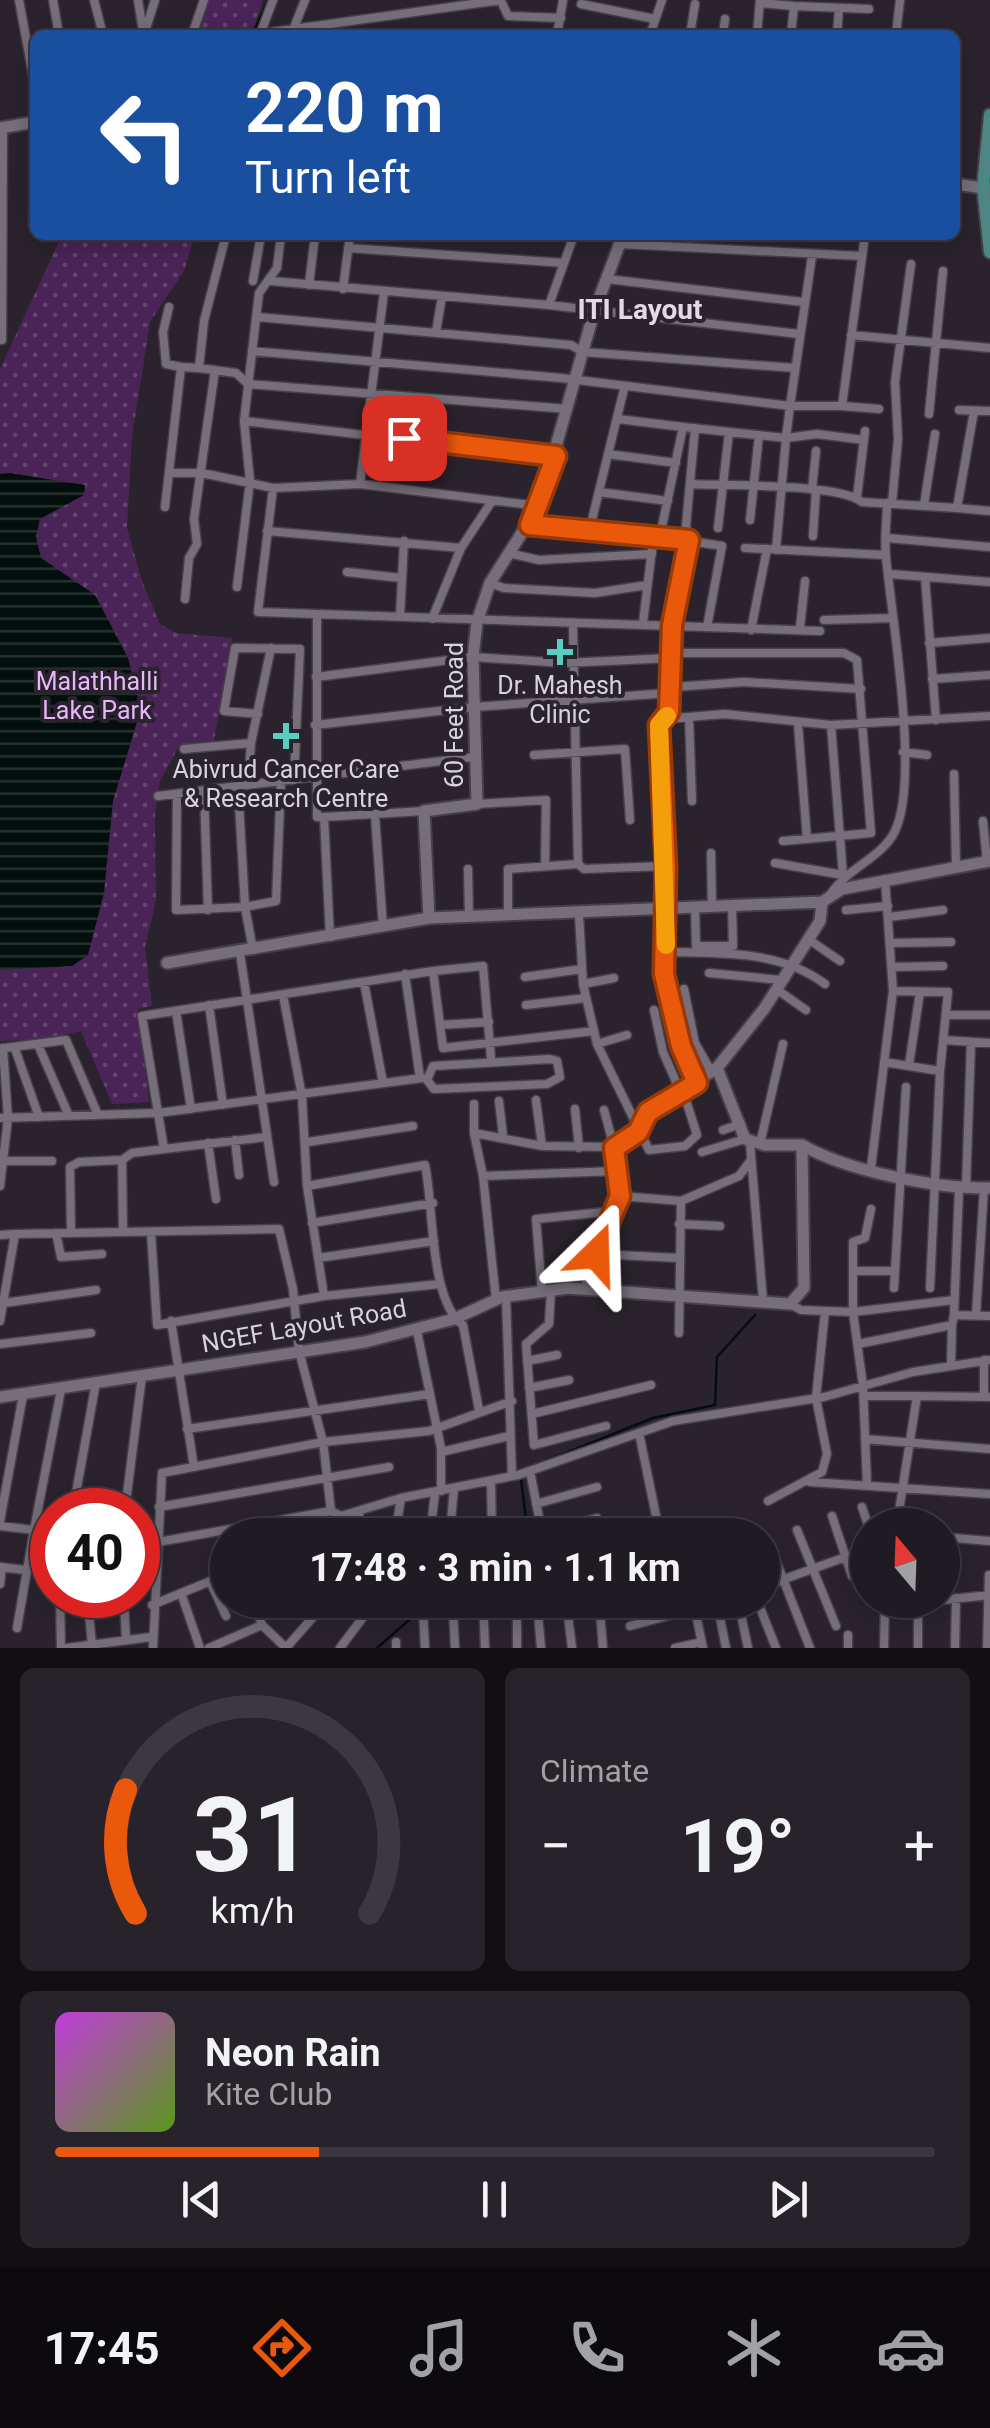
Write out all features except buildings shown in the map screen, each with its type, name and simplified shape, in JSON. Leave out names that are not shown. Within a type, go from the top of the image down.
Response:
[{"type":"main road","points":[[990,115],[986,191],[990,252]]},
{"type":"street","points":[[20,0],[30,58]]},
{"type":"street","points":[[53,0],[57,30]]},
{"type":"street","points":[[94,0],[101,30]]},
{"type":"street","points":[[138,0],[143,30]]},
{"type":"street","points":[[146,30],[155,0]]},
{"type":"street","points":[[194,30],[204,0]]},
{"type":"street","points":[[260,30],[273,0]]},
{"type":"street","points":[[293,30],[305,0]]},
{"type":"street","points":[[558,30],[563,0]]},
{"type":"street","points":[[652,30],[662,0]]},
{"type":"street","points":[[897,30],[900,0]]},
{"type":"street","points":[[326,30],[502,2],[508,16],[561,18]]},
{"type":"street","points":[[757,30],[760,2],[869,9]]},
{"type":"street","points":[[582,4],[655,19]]},
{"type":"street","points":[[691,30],[694,4]]},
{"type":"street","points":[[792,30],[794,6]]},
{"type":"street","points":[[837,30],[839,8]]},
{"type":"street","points":[[724,30],[725,19]]},
{"type":"street","points":[[365,30],[366,21]]},
{"type":"street","points":[[2,340],[2,128],[30,123]]},
{"type":"street","points":[[960,188],[986,191]]},
{"type":"street","points":[[199,368],[204,321],[225,240]]},
{"type":"street","points":[[254,281],[260,240]]},
{"type":"street","points":[[237,587],[250,481],[244,422],[256,317],[259,293],[271,281],[280,240]]},
{"type":"street","points":[[310,286],[315,240]]},
{"type":"street","points":[[343,289],[349,240]]},
{"type":"street","points":[[550,306],[572,240]]},
{"type":"street","points":[[622,240],[812,256],[862,256]]},
{"type":"street","name":"60 Feet Road","points":[[477,804],[473,657],[477,622],[490,583],[539,506],[594,312],[622,240]]},
{"type":"street","points":[[842,406],[865,240]]},
{"type":"street","points":[[348,248],[564,263]]},
{"type":"street","points":[[751,630],[784,487],[786,438],[812,256]]},
{"type":"street","points":[[474,1133],[542,1146],[614,1148],[638,1132],[648,1112],[714,1070],[820,921],[825,900],[843,875],[872,857],[894,835],[903,807],[903,752],[886,538],[898,439],[895,382],[911,264]]},
{"type":"street","points":[[929,414],[943,271]]},
{"type":"street","points":[[607,279],[803,302]]},
{"type":"street","points":[[271,281],[800,334]]},
{"type":"street","points":[[360,484],[384,292]]},
{"type":"street","points":[[436,332],[442,297]]},
{"type":"street","points":[[169,307],[162,355],[166,364],[236,372],[248,384],[568,409]]},
{"type":"street","points":[[256,317],[571,345],[584,352],[795,368]]},
{"type":"street","points":[[851,335],[990,348]]},
{"type":"street","points":[[252,351],[790,406],[879,409]]},
{"type":"street","points":[[165,507],[181,366]]},
{"type":"street","points":[[185,600],[190,558],[197,544],[194,518],[215,370]]},
{"type":"street","points":[[589,532],[624,389]]},
{"type":"street","points":[[958,410],[990,412]]},
{"type":"street","points":[[957,508],[974,411]]},
{"type":"street","points":[[618,419],[786,438],[864,435],[858,497]]},
{"type":"street","points":[[244,422],[556,456]]},
{"type":"street","points":[[643,623],[652,554],[660,536],[683,427]]},
{"type":"street","points":[[695,428],[689,540],[672,625],[669,712],[659,725],[666,866],[666,984],[681,1046],[697,1083]]},
{"type":"street","points":[[718,528],[729,432]]},
{"type":"street","points":[[924,504],[935,434]]},
{"type":"street","points":[[750,520],[758,435]]},
{"type":"street","points":[[813,536],[816,451]]},
{"type":"street","points":[[608,454],[676,463]]},
{"type":"street","points":[[169,473],[202,473],[273,488],[360,484],[539,506]]},
{"type":"street","points":[[690,484],[784,487],[858,497],[862,502],[990,511]]},
{"type":"street","points":[[273,488],[258,612],[820,631]]},
{"type":"street","points":[[599,492],[668,501]]},
{"type":"street","points":[[432,619],[461,548],[492,500]]},
{"type":"street","points":[[530,525],[660,536],[724,549],[708,628]]},
{"type":"street","points":[[268,531],[461,548]]},
{"type":"street","points":[[886,538],[990,547]]},
{"type":"street","points":[[400,616],[404,542]]},
{"type":"street","points":[[745,548],[886,555]]},
{"type":"street","points":[[508,553],[539,560],[652,554]]},
{"type":"street","points":[[346,572],[401,578]]},
{"type":"street","points":[[890,574],[990,582]]},
{"type":"street","points":[[925,577],[936,720]]},
{"type":"street","points":[[800,628],[804,581]]},
{"type":"street","points":[[490,583],[504,588],[595,594],[648,586]]},
{"type":"street","points":[[317,615],[317,817],[546,800],[545,866]]},
{"type":"street","points":[[824,620],[892,618]]},
{"type":"street","points":[[574,624],[578,864]]},
{"type":"street","points":[[930,643],[990,638]]},
{"type":"street","points":[[258,714],[224,710],[235,648],[300,648],[294,780]]},
{"type":"street","points":[[248,784],[271,648]]},
{"type":"street","points":[[316,677],[473,657],[574,664],[671,658],[682,653],[844,653],[857,660],[871,833]]},
{"type":"street","points":[[932,679],[990,675]]},
{"type":"street","points":[[315,724],[474,707],[573,702],[744,682],[861,689]]},
{"type":"street","points":[[664,719],[725,714],[798,724],[865,725],[990,716]]},
{"type":"street","points":[[689,717],[692,800]]},
{"type":"street","points":[[798,724],[806,839]]},
{"type":"street","points":[[831,725],[843,875]]},
{"type":"street","points":[[184,749],[252,743]]},
{"type":"street","points":[[534,755],[626,749],[630,820]]},
{"type":"street","points":[[903,752],[927,755]]},
{"type":"street","points":[[158,796],[474,757]]},
{"type":"street","points":[[954,774],[956,866]]},
{"type":"street","points":[[177,794],[176,910],[245,908],[276,901],[280,781]]},
{"type":"street","points":[[238,786],[247,1001],[274,1182]]},
{"type":"street","points":[[204,791],[208,910]]},
{"type":"street","points":[[424,811],[429,918]]},
{"type":"street","points":[[375,814],[383,927]]},
{"type":"street","points":[[324,817],[330,937]]},
{"type":"street","points":[[168,964],[429,918],[825,900],[842,889],[988,861],[983,820]]},
{"type":"street","points":[[783,842],[871,833],[894,835]]},
{"type":"street","points":[[711,853],[712,907]]},
{"type":"street","points":[[508,916],[506,871],[578,864],[584,869],[666,866]]},
{"type":"street","points":[[775,864],[843,875]]},
{"type":"street","points":[[468,869],[469,917]]},
{"type":"street","points":[[871,1168],[893,991],[886,879]]},
{"type":"street","points":[[694,908],[696,946],[733,946],[732,906]]},
{"type":"street","points":[[846,910],[888,906]]},
{"type":"street","points":[[889,916],[943,910]]},
{"type":"street","points":[[579,914],[583,984],[597,1044],[650,1150],[686,1146],[696,1135],[663,1052],[654,1010]]},
{"type":"street","points":[[808,939],[840,961]]},
{"type":"street","points":[[891,943],[951,942]]},
{"type":"street","points":[[666,952],[726,954],[792,963],[825,984]]},
{"type":"street","points":[[164,1149],[142,1016],[405,974],[483,966],[491,1058]]},
{"type":"street","points":[[892,968],[943,966]]},
{"type":"street","points":[[525,977],[582,969]]},
{"type":"street","points":[[433,971],[443,1048],[594,1032]]},
{"type":"street","points":[[709,973],[778,984],[806,1010]]},
{"type":"street","points":[[4,1118],[158,1114],[423,1079],[433,1066],[550,1059],[557,1062],[560,1077],[547,1084],[434,1090],[423,1079],[405,974]]},
{"type":"street","points":[[583,984],[614,978]]},
{"type":"street","points":[[364,982],[382,1083]]},
{"type":"street","points":[[684,989],[695,1043],[752,1142]]},
{"type":"street","points":[[893,991],[948,992],[940,1071],[938,1185],[930,1288]]},
{"type":"street","points":[[909,1065],[920,992]]},
{"type":"street","points":[[283,995],[302,1096],[308,1142],[306,1186],[324,1296]]},
{"type":"street","points":[[526,1005],[586,998]]},
{"type":"street","points":[[209,1006],[224,1105]]},
{"type":"street","points":[[176,1011],[191,1109]]},
{"type":"street","points":[[948,1015],[990,1015]]},
{"type":"street","points":[[440,1024],[488,1022]]},
{"type":"street","points":[[597,1044],[627,1035]]},
{"type":"street","points":[[0,1186],[4,1161],[2,1048],[66,1040],[98,1115]]},
{"type":"street","points":[[944,1040],[990,1044]]},
{"type":"street","points":[[951,1364],[971,1042]]},
{"type":"street","points":[[762,1301],[752,1142],[783,1044]]},
{"type":"street","points":[[39,1046],[68,1116]]},
{"type":"street","points":[[15,1049],[39,1117]]},
{"type":"street","points":[[884,1062],[940,1071]]},
{"type":"street","points":[[894,1288],[906,1088]]},
{"type":"street","points":[[536,1100],[542,1146]]},
{"type":"street","points":[[499,1101],[503,1136]]},
{"type":"street","points":[[474,1104],[474,1133],[501,1298],[512,1401],[509,1436],[539,1518]]},
{"type":"street","points":[[575,1109],[579,1148]]},
{"type":"street","points":[[587,1286],[620,1196],[604,1110]]},
{"type":"street","points":[[724,1130],[741,1124]]},
{"type":"street","points":[[308,1142],[413,1126]]},
{"type":"street","points":[[71,1233],[70,1167],[79,1162],[122,1160],[132,1153],[266,1136]]},
{"type":"street","points":[[235,1140],[238,1174]]},
{"type":"street","points":[[702,1152],[752,1142],[802,1145],[818,1155],[903,1179],[987,1188],[976,1315]]},
{"type":"street","points":[[208,1143],[216,1199]]},
{"type":"street","points":[[802,1145],[804,1288],[790,1304],[853,1312],[954,1300]]},
{"type":"street","points":[[122,1160],[123,1232]]},
{"type":"street","points":[[620,1196],[681,1201],[739,1176],[751,1160]]},
{"type":"street","points":[[4,1161],[52,1161]]},
{"type":"street","points":[[306,1186],[426,1164],[440,1284],[454,1319],[463,1325],[479,1410]]},
{"type":"street","points":[[483,1176],[617,1171]]},
{"type":"street","points":[[679,1332],[681,1201]]},
{"type":"street","points":[[312,1223],[433,1202]]},
{"type":"street","points":[[867,1484],[863,1391],[853,1312],[854,1242],[865,1238],[871,1209]]},
{"type":"street","points":[[606,1426],[534,1444],[526,1361],[529,1338],[549,1324],[536,1219],[614,1211]]},
{"type":"street","points":[[679,1224],[720,1226]]},
{"type":"street","points":[[0,1235],[280,1229],[299,1352],[323,1442],[331,1510]]},
{"type":"street","points":[[151,1232],[157,1326],[324,1296],[440,1284]]},
{"type":"street","points":[[0,1322],[15,1234]]},
{"type":"street","points":[[56,1234],[60,1256],[102,1254]]},
{"type":"street","points":[[318,1258],[434,1241]]},
{"type":"street","points":[[596,1254],[679,1258]]},
{"type":"street","points":[[854,1271],[895,1271]]},
{"type":"street","name":"NGEF Layout Road","points":[[0,1398],[417,1331],[501,1298],[587,1286],[790,1304]]},
{"type":"street","points":[[4,1303],[96,1290]]},
{"type":"street","points":[[768,1501],[822,1472],[827,1454],[816,1398],[825,1311]]},
{"type":"street","points":[[858,1344],[976,1315],[990,1316]]},
{"type":"street","points":[[171,1321],[194,1467]]},
{"type":"street","points":[[417,1331],[441,1452],[433,1518]]},
{"type":"street","points":[[0,1344],[91,1333]]},
{"type":"street","points":[[526,1361],[557,1355]]},
{"type":"street","points":[[338,1518],[401,1498],[521,1474],[673,1421],[863,1391],[951,1364],[987,1360],[987,1397],[863,1391]]},
{"type":"street","points":[[128,1488],[142,1376]]},
{"type":"street","points":[[530,1388],[569,1380]]},
{"type":"street","points":[[77,1488],[96,1382]]},
{"type":"street","points":[[532,1414],[651,1385]]},
{"type":"street","points":[[42,1488],[61,1390]]},
{"type":"street","points":[[23,1394],[0,1524],[30,1529]]},
{"type":"street","points":[[187,1429],[430,1394]]},
{"type":"street","points":[[900,1508],[917,1396]]},
{"type":"street","points":[[160,1496],[162,1474],[323,1442],[437,1428],[512,1401]]},
{"type":"street","points":[[640,1433],[657,1518]]},
{"type":"street","points":[[441,1452],[509,1436]]},
{"type":"street","points":[[865,1439],[990,1448]]},
{"type":"street","points":[[160,1507],[389,1466]]},
{"type":"street","points":[[491,1481],[492,1518]]},
{"type":"street","points":[[808,1482],[990,1494]]},
{"type":"street","points":[[536,1504],[597,1487]]},
{"type":"street","points":[[451,1518],[454,1488]]},
{"type":"street","points":[[397,1518],[401,1498]]},
{"type":"street","points":[[160,1542],[331,1510],[341,1516]]},
{"type":"street","points":[[359,1518],[360,1511]]},
{"type":"street","points":[[832,1516],[850,1569]]},
{"type":"street","points":[[797,1530],[836,1626]]},
{"type":"street","points":[[960,1538],[990,1541]]},
{"type":"street","points":[[18,1628],[30,1548]]},
{"type":"street","points":[[782,1579],[850,1555]]},
{"type":"street","points":[[0,1584],[1,1567],[25,1570]]},
{"type":"street","points":[[780,1573],[810,1648]]},
{"type":"street","points":[[978,1648],[988,1647],[989,1575]]},
{"type":"street","points":[[160,1602],[210,1581]]},
{"type":"street","points":[[181,1593],[200,1648]]},
{"type":"street","points":[[960,1598],[990,1595]]},
{"type":"street","points":[[62,1618],[64,1648],[151,1637]]},
{"type":"street","points":[[89,1618],[92,1645]]},
{"type":"street","points":[[125,1618],[126,1640]]},
{"type":"street","points":[[152,1618],[153,1648]]},
{"type":"street","points":[[259,1618],[286,1648],[312,1618]]},
{"type":"street","points":[[340,1648],[362,1618]]},
{"type":"street","points":[[423,1618],[425,1648]]},
{"type":"street","points":[[453,1618],[455,1648]]},
{"type":"street","points":[[484,1618],[485,1648]]},
{"type":"street","points":[[538,1618],[541,1648]]},
{"type":"street","points":[[568,1618],[572,1648]]},
{"type":"street","points":[[600,1618],[603,1648]]},
{"type":"street","points":[[630,1626],[668,1618]]},
{"type":"street","points":[[675,1648],[702,1645],[697,1618]]},
{"type":"street","points":[[724,1618],[726,1648]]},
{"type":"street","points":[[742,1618],[748,1648]]},
{"type":"street","points":[[764,1618],[776,1648]]},
{"type":"street","points":[[884,1648],[885,1618]]},
{"type":"street","points":[[918,1618],[918,1648]]},
{"type":"street","points":[[956,1618],[956,1648]]},
{"type":"street","points":[[517,1622],[517,1648]]},
{"type":"street","points":[[209,1648],[262,1625]]},
{"type":"street","points":[[848,1635],[848,1648]]},
{"type":"green space","points":[[208,0],[263,0],[254,27],[197,30]]},
{"type":"green space","name":"Malathhalli Lake Park","points":[[60,240],[193,240],[184,271],[150,322],[132,437],[127,528],[142,581],[160,624],[176,633],[232,638],[214,741],[179,746],[160,781],[155,816],[156,900],[145,947],[152,1006],[138,1009],[149,1102],[112,1104],[81,1031],[46,1039],[0,1041],[0,369]]},
{"type":"shaded area","points":[[0,474],[85,485],[84,495],[40,519],[36,537],[41,558],[95,595],[128,658],[141,709],[113,801],[104,893],[88,955],[72,966],[0,970]]},
{"type":"waterway","points":[[255,30],[268,0]]},
{"type":"waterway","points":[[521,1471],[653,1418],[715,1405],[717,1357],[755,1315]]},
{"type":"waterway","points":[[521,1479],[526,1518]]},
{"type":"waterway","points":[[377,1648],[411,1618]]},
{"type":"slow traffic","points":[[666,945],[659,725],[667,716]]},
{"type":"place","name":"Dr. Mahesh Clinic","points":[[560,652]]},
{"type":"place","name":"Abivrud Cancer Care & Research Centre","points":[[286,736]]},
{"type":"district","name":"ITI Layout","points":[[640,309]]},
{"type":"route","points":[[404,438],[556,456],[530,525],[689,540],[672,625],[673,687],[669,693],[669,712],[659,725],[666,866],[664,974],[681,1046],[697,1083],[648,1112],[640,1121],[638,1132],[614,1148],[620,1196],[596,1254]]}]
